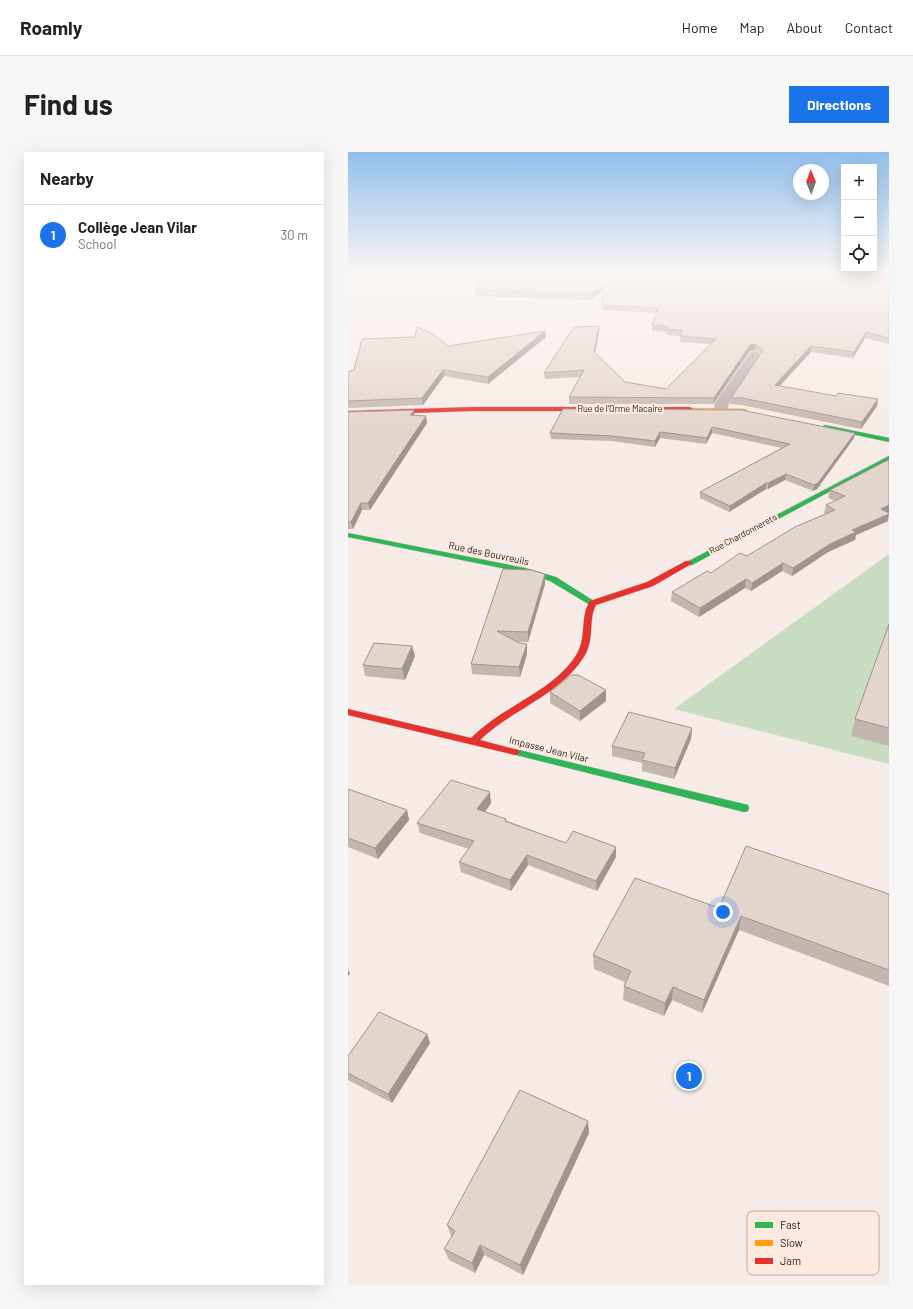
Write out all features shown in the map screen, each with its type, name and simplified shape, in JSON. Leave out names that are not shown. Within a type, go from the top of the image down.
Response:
[{"type":"street","points":[[721,410],[722,403],[755,355]]},
{"type":"street","name":"Rue de l'Orme Macaire","points":[[348,413],[473,409],[741,410],[756,413]]},
{"type":"street","points":[[818,426],[889,440]]},
{"type":"street","name":"Rue Chardonnerets","points":[[593,603],[650,584],[889,458]]},
{"type":"street","name":"Rue des Bouvreuils","points":[[348,535],[522,570],[553,579],[593,603]]},
{"type":"street","points":[[474,741],[490,723],[552,686],[571,668],[578,659],[587,640],[588,613],[589,608],[593,603]]},
{"type":"street","name":"Impasse Jean Vilar","points":[[348,712],[474,741],[744,808]]},
{"type":"green space","points":[[889,554],[889,764],[674,709]]},
{"type":"building","points":[[417,327],[433,334],[448,346],[545,331],[488,377],[443,370],[422,398],[348,401],[348,372],[354,370],[362,339],[415,337]]},
{"type":"building","points":[[574,327],[599,327],[594,352],[625,382],[666,389],[716,339],[680,336],[683,330],[666,329],[667,327],[889,327],[889,338],[866,332],[854,352],[811,346],[775,385],[836,396],[838,393],[878,399],[862,422],[742,398],[731,398],[763,350],[755,344],[750,345],[714,398],[569,397],[584,370],[544,373]]},
{"type":"building","points":[[563,409],[741,410],[855,433],[818,483],[814,485],[786,474],[766,483],[730,506],[700,492],[790,444],[712,427],[707,438],[660,432],[655,441],[612,436],[550,433]]},
{"type":"building","points":[[414,410],[410,415],[426,416],[368,503],[361,503],[351,522],[348,522],[348,412]]},
{"type":"building","points":[[889,460],[889,505],[881,509],[889,514],[852,530],[856,532],[830,544],[793,568],[783,563],[752,583],[746,579],[700,608],[672,592],[707,571],[711,573],[740,553],[747,556],[795,527],[835,510],[826,505],[845,496],[830,490]]},
{"type":"building","points":[[503,569],[531,570],[545,574],[528,632],[497,631],[519,643],[527,644],[519,667],[471,664]]},
{"type":"building","points":[[889,624],[889,728],[855,719]]},
{"type":"building","points":[[374,643],[412,646],[402,669],[363,665]]},
{"type":"building","points":[[571,675],[578,675],[606,690],[580,711],[550,692]]},
{"type":"building","points":[[629,712],[692,728],[675,768],[642,760],[645,753],[612,746]]},
{"type":"building","points":[[451,780],[490,792],[477,809],[506,819],[505,821],[566,843],[573,831],[616,847],[596,881],[527,855],[510,880],[459,862],[474,841],[417,823]]},
{"type":"building","points":[[348,789],[407,810],[375,848],[348,838]]},
{"type":"building","points":[[746,846],[889,894],[889,970],[741,916],[704,1000],[673,987],[665,1003],[624,986],[631,971],[593,955],[635,878],[719,908]]},
{"type":"building","points":[[379,1012],[427,1034],[388,1094],[348,1073],[348,1056]]},
{"type":"building","points":[[520,1090],[588,1121],[520,1265],[480,1245],[472,1263],[444,1249],[455,1231],[447,1225]]},
{"type":"traffic: fast","points":[[825,427],[889,440]]},
{"type":"traffic: fast","points":[[689,563],[889,458]]},
{"type":"traffic: fast","points":[[348,535],[522,570],[553,579],[593,603]]},
{"type":"traffic: fast","points":[[515,752],[744,808]]},
{"type":"traffic: slow","points":[[690,409],[745,411]]},
{"type":"traffic: jam","points":[[348,413],[473,409],[690,409]]},
{"type":"traffic: jam","points":[[474,741],[498,720],[552,685],[575,663],[587,641],[589,610],[593,603],[650,584],[689,563]]},
{"type":"traffic: jam","points":[[348,712],[515,752]]},
{"type":"place","name":"Collège Jean Vilar","points":[[689,1076]]}]
